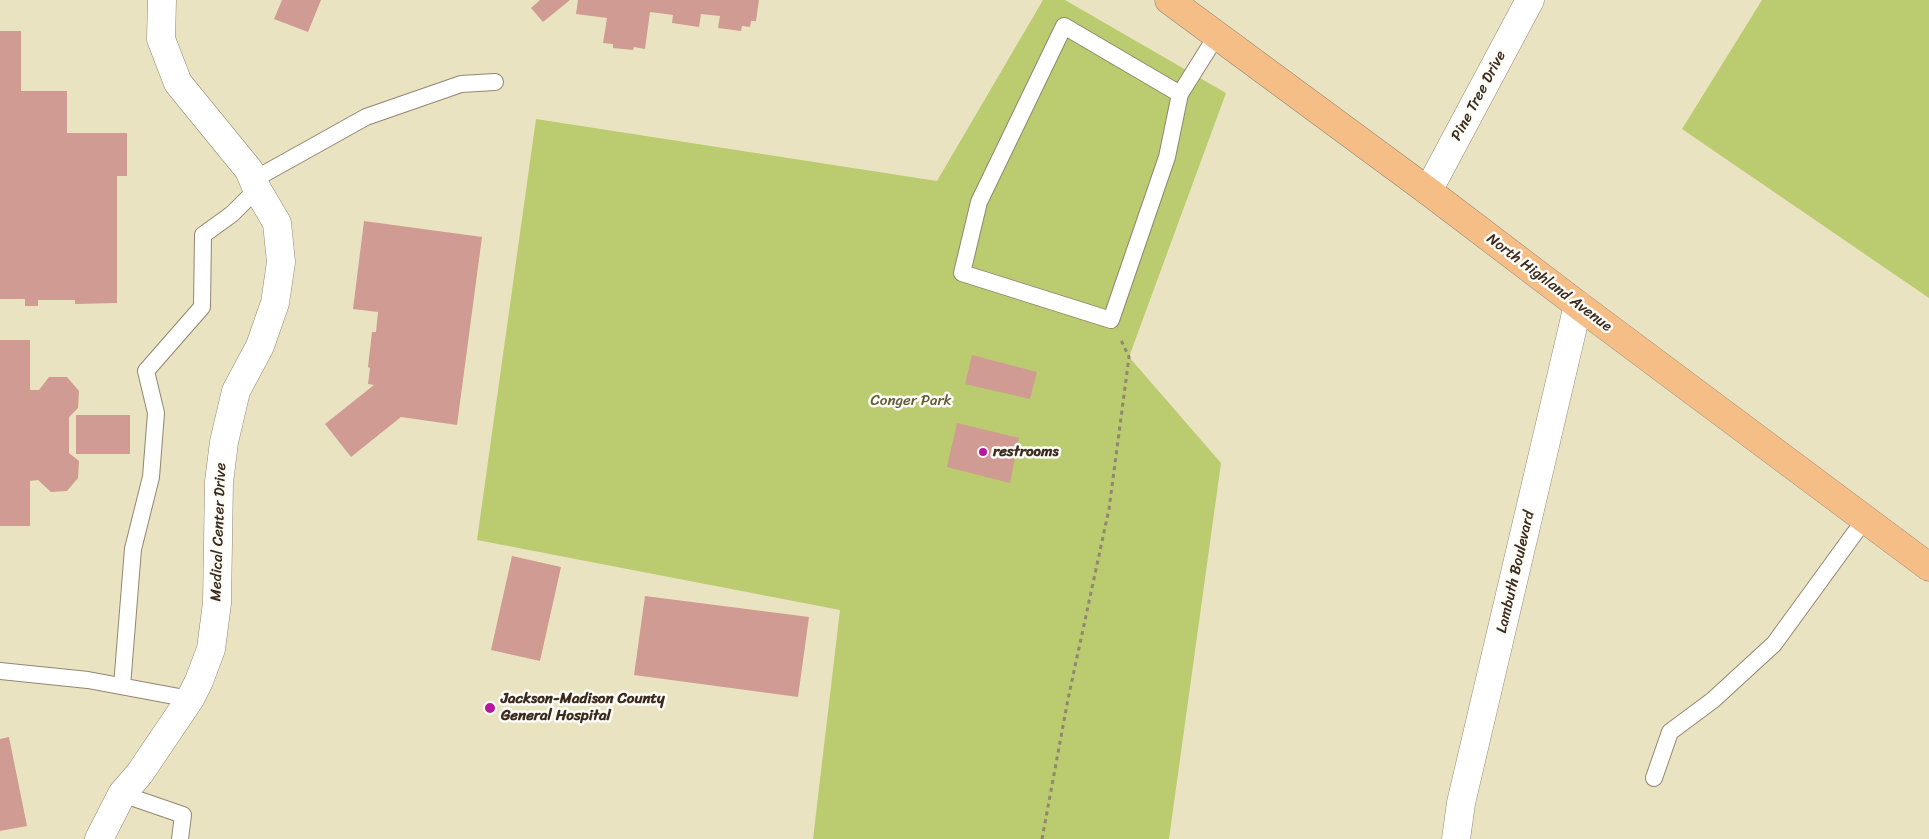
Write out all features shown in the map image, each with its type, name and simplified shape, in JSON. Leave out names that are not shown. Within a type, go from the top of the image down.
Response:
[{"type":"main road","name":"North Highland Avenue","points":[[1169,0],[1428,191],[1929,567]]},
{"type":"street","name":"Medical Center Drive","points":[[99,839],[122,794],[140,773],[190,699],[211,649],[218,603],[219,482],[224,442],[236,391],[260,346],[275,303],[281,262],[277,223],[255,185],[249,170],[178,83],[161,39],[162,0]]},
{"type":"street","name":"Pine Tree Drive","points":[[1428,191],[1530,0]]},
{"type":"street","name":"Lambuth Boulevard","points":[[1456,839],[1461,803],[1578,305]]},
{"type":"lane","points":[[1180,94],[1064,26],[979,202],[962,273],[1111,320],[1167,157],[1180,94],[1218,36]]},
{"type":"lane","points":[[122,686],[133,549],[151,477],[156,413],[146,371],[202,307],[203,235],[232,214],[255,185],[366,117],[461,84],[495,82]]},
{"type":"lane","points":[[1654,778],[1670,732],[1712,700],[1774,644],[1865,519]]},
{"type":"lane","points":[[0,671],[88,680],[190,699]]},
{"type":"lane","points":[[122,794],[183,814],[180,839]]},
{"type":"path","points":[[1042,839],[1068,699],[1110,509],[1129,357]]},
{"type":"green space","name":"Conger Park","points":[[1043,0],[1065,0],[1226,93],[1129,357],[1221,463],[1169,839],[813,839],[840,610],[477,540],[536,119],[937,181]]},
{"type":"green space","points":[[1762,0],[1929,0],[1929,298],[1682,129]]},
{"type":"building","points":[[282,0],[321,0],[308,32],[274,19]]},
{"type":"building","points":[[540,0],[570,0],[543,22],[531,8]]},
{"type":"building","points":[[578,0],[759,0],[756,21],[751,21],[750,27],[742,26],[741,31],[718,28],[720,16],[701,14],[699,27],[672,23],[673,15],[650,12],[645,49],[634,47],[633,50],[613,48],[613,44],[603,43],[607,18],[576,14]]},
{"type":"building","points":[[0,31],[21,31],[21,91],[67,91],[67,133],[127,133],[127,176],[117,176],[117,303],[75,304],[75,300],[38,300],[38,306],[25,306],[25,299],[0,299]]},
{"type":"building","points":[[364,221],[482,237],[457,425],[401,417],[351,457],[325,424],[374,385],[368,384],[370,368],[368,367],[372,332],[376,332],[378,312],[353,309]]},
{"type":"building","points":[[0,340],[30,340],[30,390],[39,390],[49,377],[67,377],[79,391],[78,408],[69,417],[69,453],[79,461],[78,478],[67,491],[51,492],[38,480],[30,481],[30,526],[0,526]]},
{"type":"building","points":[[972,355],[1037,372],[1030,399],[965,384]]},
{"type":"building","points":[[76,415],[130,415],[130,454],[76,454]]},
{"type":"building","name":"restrooms","points":[[957,423],[1019,438],[1010,483],[947,467]]},
{"type":"building","points":[[512,556],[561,567],[540,661],[491,650]]},
{"type":"building","points":[[645,596],[809,617],[798,697],[634,675]]},
{"type":"building","points":[[9,737],[27,826],[0,831],[0,739]]},
{"type":"place","name":"restrooms","points":[[983,452]]},
{"type":"place","name":"Jackson-Madison County General Hospital","points":[[490,708]]}]
